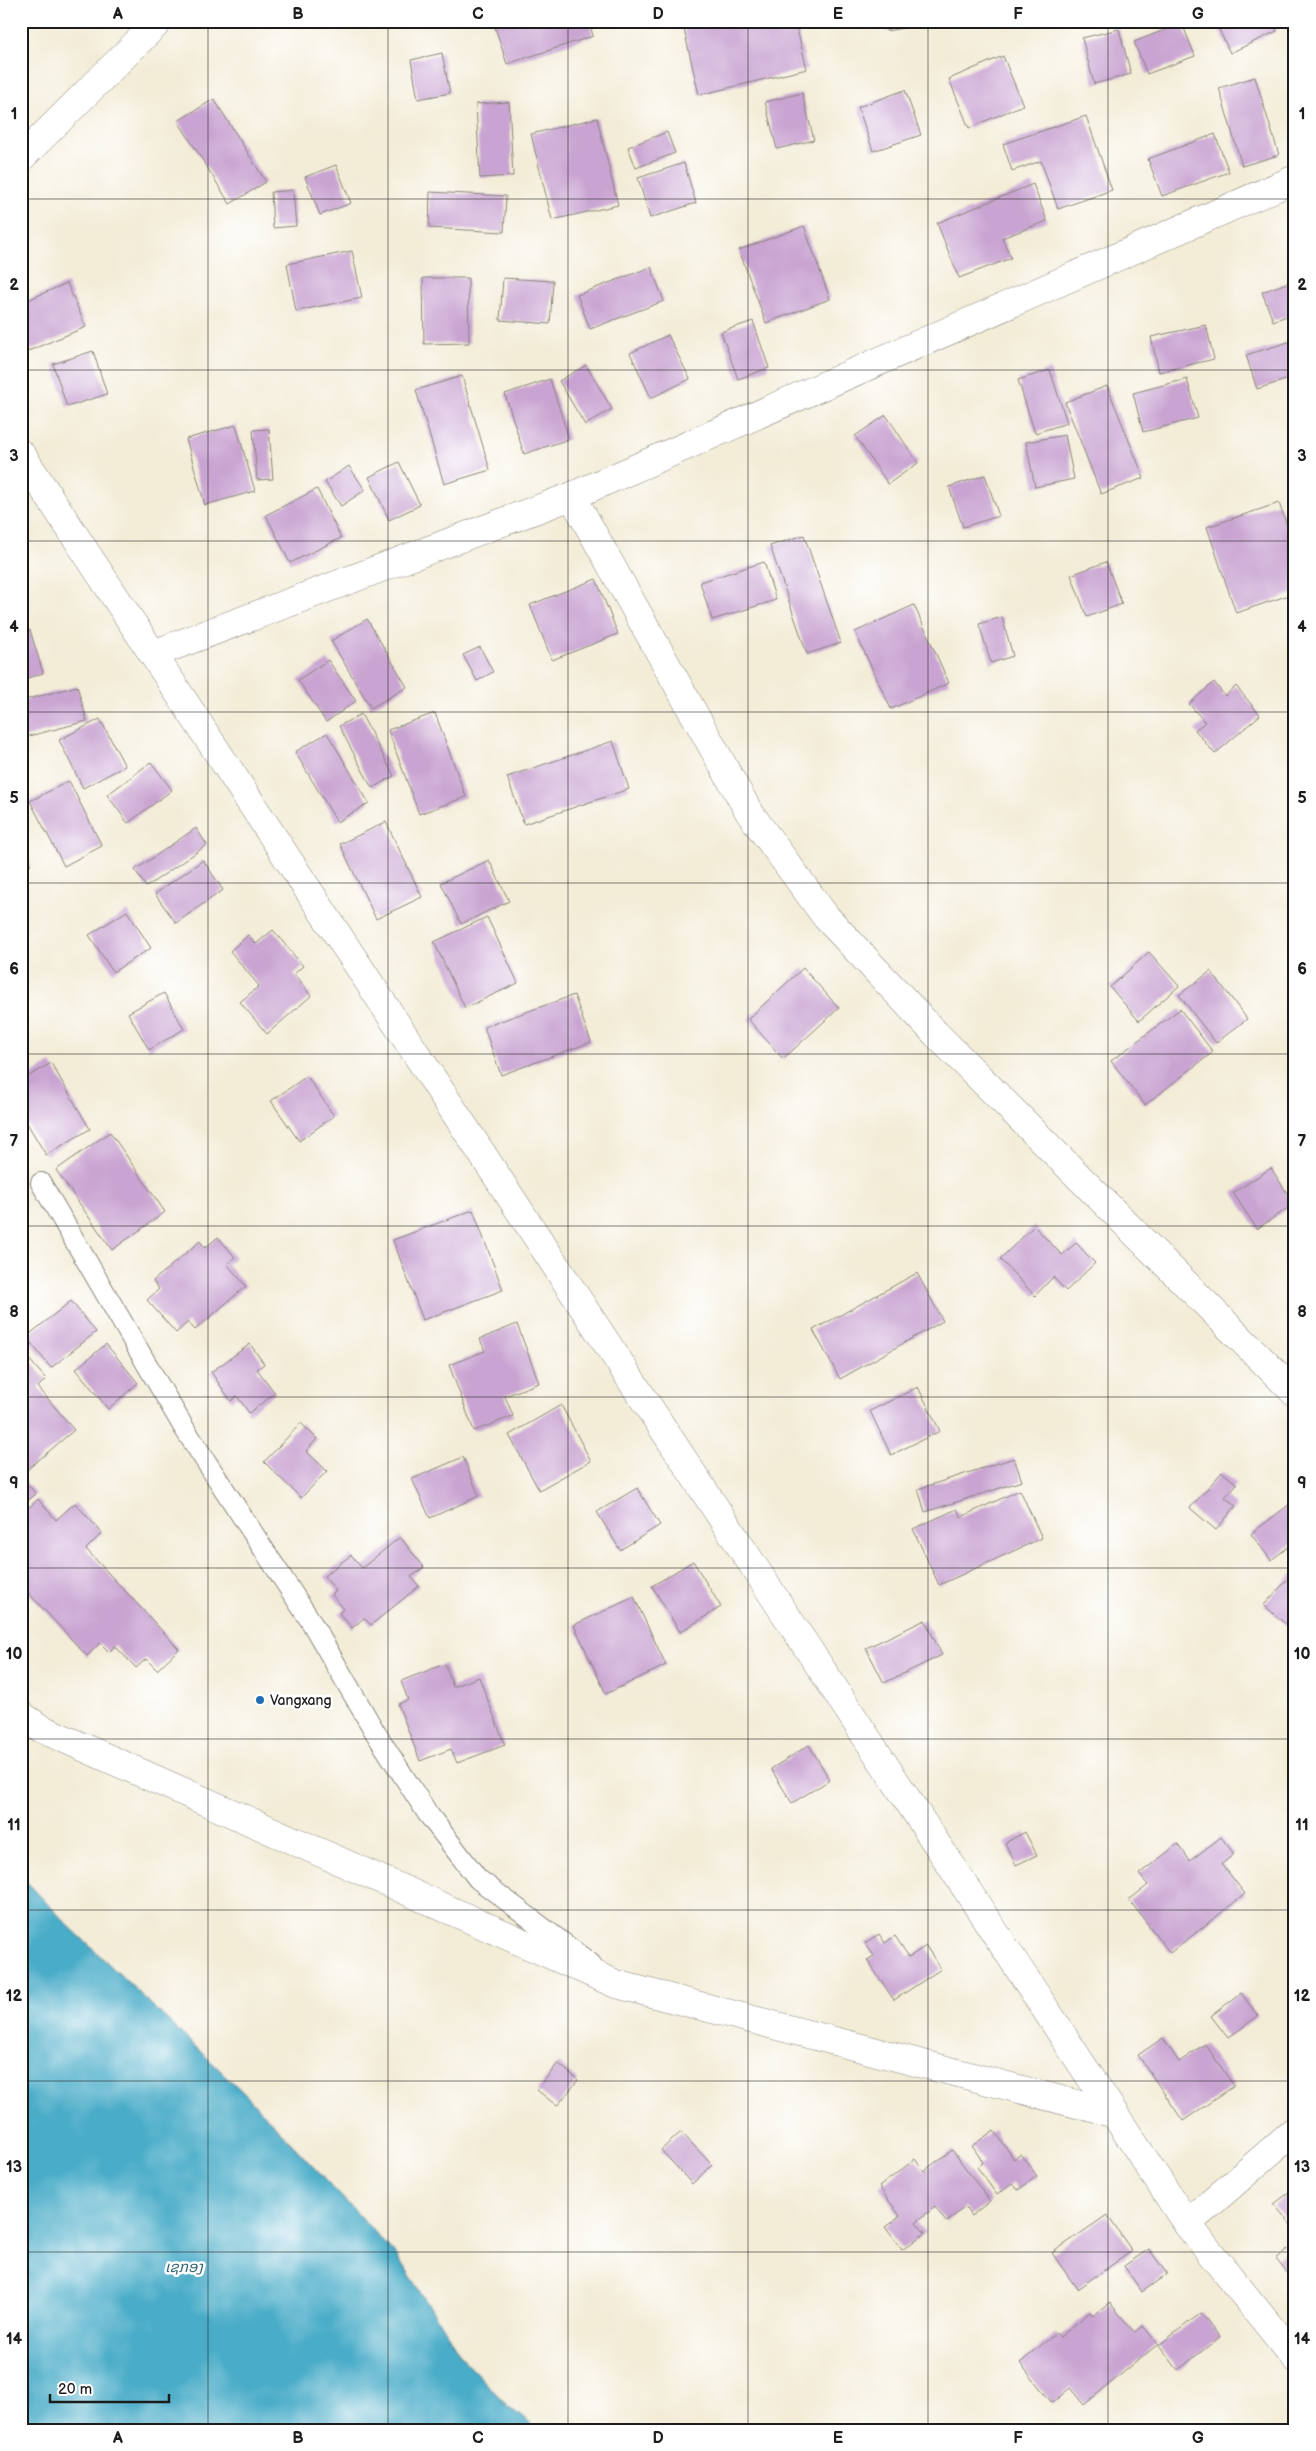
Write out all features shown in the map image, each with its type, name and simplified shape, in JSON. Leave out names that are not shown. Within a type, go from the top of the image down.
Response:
[{"type":"street","points":[[21,158],[159,21]]},
{"type":"street","points":[[153,654],[572,496],[1295,179]]},
{"type":"street","points":[[21,454],[1187,2224],[1295,2358]]},
{"type":"street","points":[[572,496],[749,812],[826,918],[943,1041],[1295,1393]]},
{"type":"street","points":[[21,1715],[40,1728],[616,1984],[1115,2114]]},
{"type":"street","points":[[1187,2224],[1295,2130]]},
{"type":"lane","points":[[41,1184],[184,1428],[310,1620],[375,1732],[428,1814],[478,1879],[616,1984]]},
{"type":"water","name":"ເຊກອງ","points":[[21,1876],[70,1927],[245,2094],[397,2256],[465,2361],[509,2407],[538,2430],[21,2430]]},
{"type":"building","points":[[493,21],[589,21],[593,36],[507,64]]},
{"type":"building","points":[[682,21],[795,21],[807,69],[699,95]]},
{"type":"building","points":[[884,21],[927,21],[927,24],[886,31]]},
{"type":"building","points":[[1215,21],[1273,21],[1277,31],[1230,53]]},
{"type":"building","points":[[1182,23],[1195,56],[1147,74],[1134,42]]},
{"type":"building","points":[[1119,29],[1131,74],[1094,84],[1082,38]]},
{"type":"building","points":[[442,53],[450,93],[418,99],[411,60]]},
{"type":"building","points":[[1003,56],[1023,105],[969,128],[949,79]]},
{"type":"building","points":[[1255,77],[1279,155],[1242,166],[1219,88]]},
{"type":"building","points":[[905,90],[921,135],[873,151],[858,107]]},
{"type":"building","points":[[802,93],[814,140],[777,149],[765,102]]},
{"type":"building","points":[[214,99],[266,182],[230,204],[178,121]]},
{"type":"building","points":[[509,102],[513,176],[480,178],[476,104]]},
{"type":"building","points":[[1086,116],[1112,190],[1058,209],[1041,161],[1012,171],[1003,144]]},
{"type":"building","points":[[597,118],[618,205],[552,220],[531,134]]},
{"type":"building","points":[[667,132],[675,153],[636,168],[628,147]]},
{"type":"building","points":[[1215,134],[1229,172],[1162,196],[1148,159]]},
{"type":"building","points":[[684,163],[696,203],[650,218],[638,178]]},
{"type":"building","points":[[336,165],[351,203],[320,215],[305,177]]},
{"type":"building","points":[[1033,184],[1047,221],[1002,238],[1011,258],[959,278],[937,223]]},
{"type":"building","points":[[293,190],[296,226],[273,228],[271,192]]},
{"type":"building","points":[[430,192],[506,196],[504,232],[429,228]]},
{"type":"building","points":[[804,226],[830,299],[766,323],[739,250]]},
{"type":"building","points":[[352,251],[362,298],[296,311],[287,264]]},
{"type":"building","points":[[651,267],[664,301],[590,329],[577,295]]},
{"type":"building","points":[[423,278],[468,278],[469,343],[424,344]]},
{"type":"building","points":[[503,278],[553,281],[550,324],[500,320]]},
{"type":"building","points":[[1295,280],[1295,313],[1273,321],[1262,292]]},
{"type":"building","points":[[67,283],[86,327],[21,354],[21,303]]},
{"type":"building","points":[[753,321],[769,368],[738,379],[721,332]]},
{"type":"building","points":[[1206,325],[1214,359],[1159,372],[1151,337]]},
{"type":"building","points":[[668,335],[690,379],[651,398],[630,353]]},
{"type":"building","points":[[1295,340],[1295,377],[1257,389],[1246,355]]},
{"type":"building","points":[[93,351],[107,394],[67,407],[53,364]]},
{"type":"building","points":[[586,365],[612,409],[585,425],[559,381]]},
{"type":"building","points":[[1050,370],[1067,423],[1035,433],[1018,380]]},
{"type":"building","points":[[462,376],[490,470],[444,484],[416,390]]},
{"type":"building","points":[[550,379],[569,439],[524,454],[505,394]]},
{"type":"building","points":[[1187,379],[1198,418],[1143,432],[1133,393]]},
{"type":"building","points":[[1107,386],[1144,478],[1101,494],[1065,402]]},
{"type":"building","points":[[886,415],[918,463],[888,484],[855,436]]},
{"type":"building","points":[[236,425],[255,491],[205,505],[186,439]]},
{"type":"building","points":[[269,429],[273,479],[257,480],[253,430]]},
{"type":"building","points":[[1065,435],[1074,479],[1035,487],[1026,442]]},
{"type":"building","points":[[399,462],[420,505],[389,520],[369,477]]},
{"type":"building","points":[[349,466],[365,490],[341,506],[325,482]]},
{"type":"building","points":[[985,475],[999,516],[963,527],[949,487]]},
{"type":"building","points":[[317,489],[341,538],[290,563],[266,515]]},
{"type":"building","points":[[1279,503],[1295,548],[1295,593],[1236,613],[1207,527]]},
{"type":"building","points":[[804,535],[841,643],[807,654],[770,546]]},
{"type":"building","points":[[764,562],[776,600],[712,620],[700,582]]},
{"type":"building","points":[[1106,562],[1122,604],[1087,617],[1071,575]]},
{"type":"building","points":[[596,579],[618,634],[552,660],[530,605]]},
{"type":"building","points":[[914,605],[949,683],[891,709],[855,632]]},
{"type":"building","points":[[1002,617],[1013,656],[991,663],[979,624]]},
{"type":"building","points":[[367,619],[407,687],[371,708],[331,641]]},
{"type":"building","points":[[30,630],[43,673],[21,680],[21,633]]},
{"type":"building","points":[[480,647],[493,672],[477,681],[463,655]]},
{"type":"building","points":[[328,660],[356,701],[326,722],[298,680]]},
{"type":"building","points":[[1214,682],[1225,696],[1236,686],[1260,715],[1215,754],[1195,730],[1205,722],[1189,704]]},
{"type":"building","points":[[77,686],[87,721],[22,738],[21,701]]},
{"type":"building","points":[[435,713],[466,797],[419,814],[388,730]]},
{"type":"building","points":[[361,714],[394,776],[372,788],[339,726]]},
{"type":"building","points":[[100,719],[125,766],[83,788],[59,740]]},
{"type":"building","points":[[327,733],[369,803],[337,822],[295,752]]},
{"type":"building","points":[[613,741],[629,789],[524,824],[507,777]]},
{"type":"building","points":[[151,762],[172,790],[128,823],[107,795]]},
{"type":"building","points":[[69,781],[102,846],[64,866],[30,801]]},
{"type":"building","points":[[386,822],[422,897],[376,919],[340,844]]},
{"type":"building","points":[[196,828],[207,845],[146,887],[135,870]]},
{"type":"building","points":[[21,846],[31,865],[21,870]]},
{"type":"building","points":[[203,860],[223,890],[176,923],[155,894]]},
{"type":"building","points":[[489,860],[509,901],[461,924],[441,883]]},
{"type":"building","points":[[127,911],[151,948],[113,972],[89,935]]},
{"type":"building","points":[[487,917],[518,983],[465,1008],[434,942]]},
{"type":"building","points":[[273,930],[303,966],[294,974],[311,996],[267,1034],[240,1002],[259,986],[230,951],[248,935],[256,944]]},
{"type":"building","points":[[1149,952],[1179,986],[1139,1021],[1110,987]]},
{"type":"building","points":[[803,968],[839,1008],[783,1059],[748,1019]]},
{"type":"building","points":[[1211,971],[1247,1019],[1216,1043],[1179,995]]},
{"type":"building","points":[[164,993],[184,1029],[149,1050],[128,1013]]},
{"type":"building","points":[[574,995],[591,1042],[501,1075],[484,1027]]},
{"type":"building","points":[[1180,1009],[1213,1052],[1145,1105],[1111,1061]]},
{"type":"building","points":[[51,1063],[90,1129],[46,1155],[21,1113],[21,1081]]},
{"type":"building","points":[[307,1076],[334,1116],[299,1141],[271,1101]]},
{"type":"building","points":[[110,1132],[165,1212],[112,1250],[56,1170]]},
{"type":"building","points":[[1271,1168],[1294,1204],[1257,1229],[1233,1193]]},
{"type":"building","points":[[473,1210],[503,1290],[423,1320],[393,1240]]},
{"type":"building","points":[[1034,1226],[1062,1255],[1076,1243],[1095,1263],[1066,1291],[1053,1277],[1035,1296],[1000,1259]]},
{"type":"building","points":[[218,1237],[235,1257],[227,1264],[246,1286],[195,1330],[188,1322],[176,1333],[147,1300],[159,1289],[153,1281],[200,1241],[205,1248]]},
{"type":"building","points":[[917,1273],[943,1321],[840,1379],[813,1330]]},
{"type":"building","points":[[71,1301],[96,1332],[51,1368],[26,1337]]},
{"type":"building","points":[[517,1324],[539,1383],[505,1396],[513,1416],[474,1431],[449,1365],[485,1351],[480,1339]]},
{"type":"building","points":[[106,1344],[138,1383],[108,1409],[76,1369]]},
{"type":"building","points":[[250,1344],[264,1364],[257,1369],[275,1393],[249,1413],[237,1396],[231,1401],[211,1372]]},
{"type":"building","points":[[21,1350],[46,1379],[38,1387],[74,1430],[21,1475]]},
{"type":"building","points":[[918,1387],[940,1431],[891,1455],[870,1411]]},
{"type":"building","points":[[561,1405],[591,1461],[539,1490],[509,1435]]},
{"type":"building","points":[[301,1423],[317,1439],[306,1451],[327,1471],[301,1498],[264,1462]]},
{"type":"building","points":[[463,1457],[479,1496],[430,1518],[412,1479]]},
{"type":"building","points":[[1014,1458],[1022,1481],[925,1512],[918,1489]]},
{"type":"building","points":[[1222,1472],[1237,1484],[1225,1497],[1236,1506],[1216,1530],[1190,1508]]},
{"type":"building","points":[[21,1477],[36,1494],[21,1506]]},
{"type":"building","points":[[637,1488],[660,1525],[620,1550],[597,1512]]},
{"type":"building","points":[[1020,1490],[1042,1538],[939,1585],[913,1529],[957,1509],[961,1517]]},
{"type":"building","points":[[38,1499],[56,1520],[75,1503],[102,1533],[86,1549],[179,1649],[157,1670],[146,1659],[136,1668],[115,1646],[109,1652],[100,1643],[87,1656],[21,1585],[21,1515]]},
{"type":"building","points":[[1291,1503],[1295,1508],[1295,1542],[1271,1560],[1251,1534]]},
{"type":"building","points":[[400,1537],[424,1567],[411,1577],[419,1586],[371,1625],[364,1618],[352,1628],[339,1613],[344,1609],[332,1595],[336,1591],[324,1576],[351,1555],[362,1568]]},
{"type":"building","points":[[693,1561],[721,1607],[680,1632],[652,1586]]},
{"type":"building","points":[[1295,1571],[1295,1628],[1292,1630],[1264,1605]]},
{"type":"building","points":[[634,1597],[666,1665],[606,1694],[574,1625]]},
{"type":"building","points":[[925,1620],[942,1655],[884,1683],[866,1648]]},
{"type":"building","points":[[445,1664],[453,1687],[479,1677],[505,1745],[457,1763],[451,1749],[420,1761],[398,1704],[408,1700],[401,1681]]},
{"type":"building","points":[[809,1745],[830,1780],[792,1803],[771,1769]]},
{"type":"building","points":[[1025,1832],[1037,1855],[1016,1865],[1005,1843]]},
{"type":"building","points":[[1221,1837],[1234,1854],[1222,1864],[1245,1894],[1170,1953],[1129,1900],[1148,1885],[1139,1874],[1178,1844],[1190,1861]]},
{"type":"building","points":[[879,1934],[885,1943],[895,1936],[909,1957],[926,1946],[941,1969],[894,2000],[867,1960],[874,1956],[865,1943]]},
{"type":"building","points":[[1241,1993],[1258,2016],[1228,2038],[1211,2016]]},
{"type":"building","points":[[1163,2038],[1179,2062],[1205,2044],[1234,2086],[1183,2121],[1138,2055]]},
{"type":"building","points":[[558,2063],[578,2080],[557,2106],[537,2090]]},
{"type":"building","points":[[994,2130],[1014,2159],[1021,2154],[1037,2176],[1018,2190],[1013,2183],[997,2195],[977,2167],[983,2162],[972,2146]]},
{"type":"building","points":[[681,2132],[712,2165],[692,2184],[661,2150]]},
{"type":"building","points":[[952,2150],[990,2201],[971,2216],[965,2207],[946,2222],[935,2207],[916,2222],[925,2233],[902,2250],[885,2227],[900,2216],[879,2187],[915,2159],[924,2171]]},
{"type":"building","points":[[1295,2188],[1295,2230],[1274,2204]]},
{"type":"building","points":[[1107,2215],[1132,2251],[1077,2289],[1052,2253]]},
{"type":"building","points":[[1295,2244],[1295,2283],[1276,2259]]},
{"type":"building","points":[[1149,2249],[1167,2274],[1142,2292],[1124,2266]]},
{"type":"building","points":[[1110,2303],[1135,2333],[1143,2326],[1158,2344],[1084,2405],[1070,2388],[1052,2403],[1020,2363],[1056,2333],[1060,2337],[1090,2312],[1093,2316]]},
{"type":"building","points":[[1201,2313],[1220,2337],[1178,2370],[1159,2345]]},
{"type":"place","name":"Vangxang","points":[[260,1700]]}]
